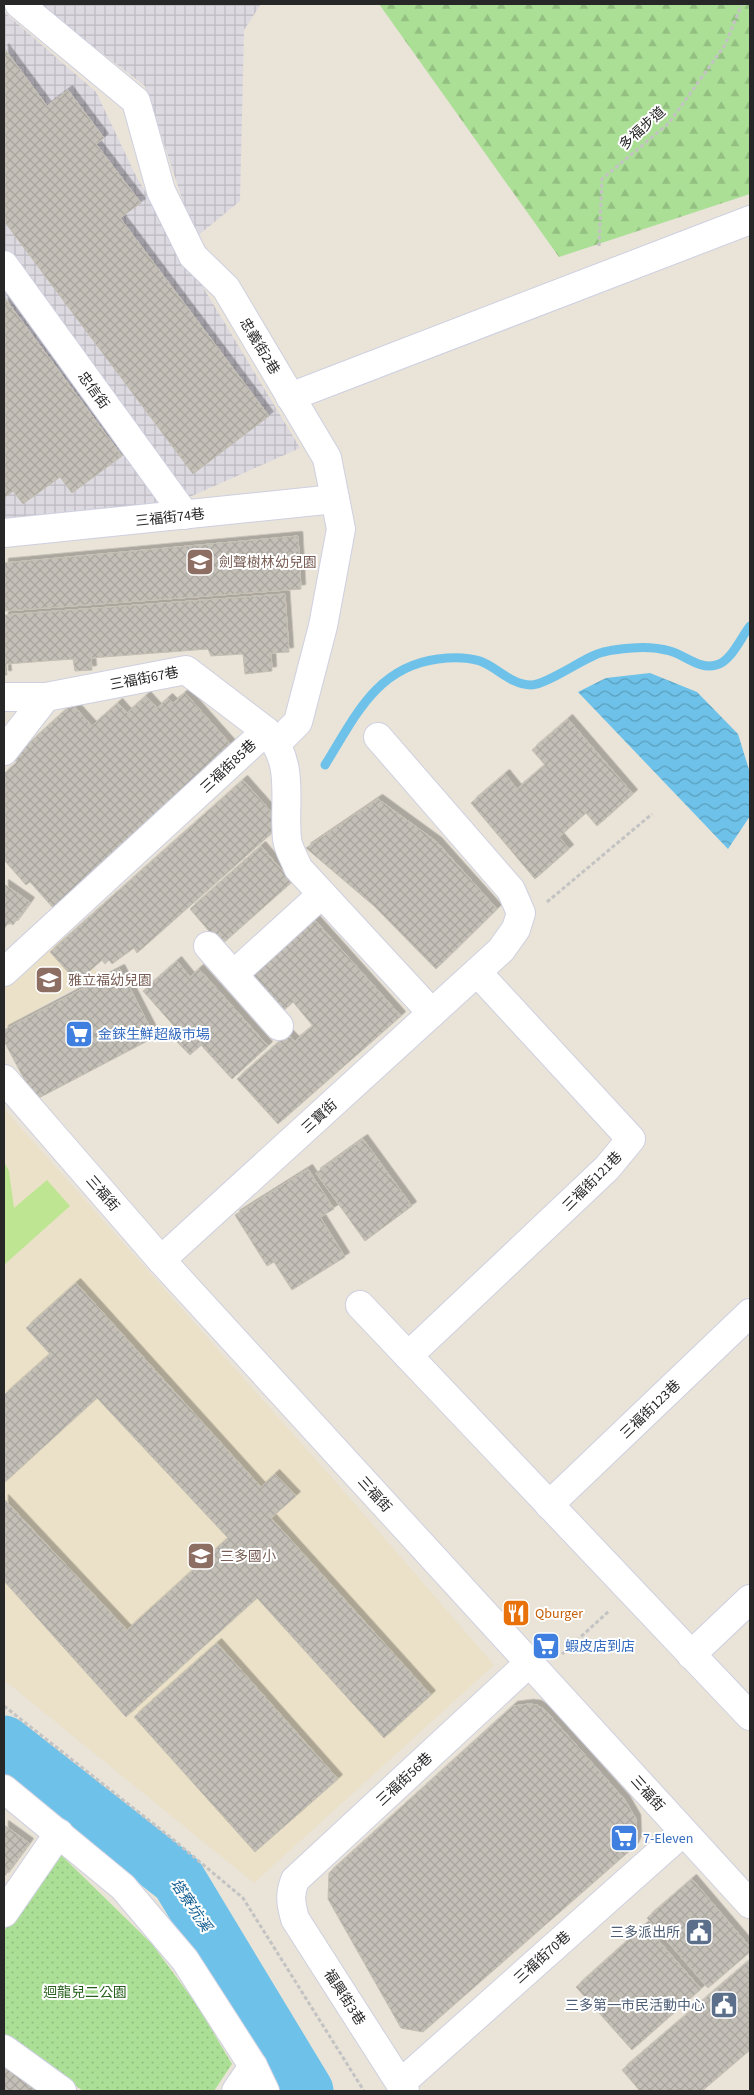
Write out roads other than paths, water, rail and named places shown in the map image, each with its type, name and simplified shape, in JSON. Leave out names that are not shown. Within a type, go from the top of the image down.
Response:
[{"type":"street","name":"忠義街2巷","points":[[19,4],[136,100],[161,192],[193,256],[226,288],[327,458],[341,529],[323,626],[298,722],[271,737]]},
{"type":"street","points":[[290,397],[750,220]]},
{"type":"street","name":"忠信街","points":[[4,265],[185,515]]},
{"type":"street","name":"三福街74巷","points":[[4,532],[335,499]]},
{"type":"street","name":"三福街67巷","points":[[4,697],[46,697],[186,670],[271,737]]},
{"type":"street","points":[[4,751],[46,697]]},
{"type":"street","name":"三福街85巷","points":[[4,972],[271,737],[288,782],[287,840],[298,868],[432,1014]]},
{"type":"street","name":"三寶街","points":[[161,1260],[501,950],[516,929],[521,913],[511,890],[378,737]]},
{"type":"street","points":[[234,974],[322,894]]},
{"type":"street","points":[[208,946],[279,1026]]},
{"type":"street","name":"三福街121巷","points":[[408,1356],[607,1168],[631,1139],[477,972]]},
{"type":"street","name":"三福街","points":[[4,1079],[161,1260],[682,1832],[750,1904]]},
{"type":"street","points":[[360,1305],[750,1716]]},
{"type":"street","name":"三福街123巷","points":[[549,1505],[750,1313]]},
{"type":"street","points":[[691,1655],[750,1599]]},
{"type":"street","name":"三福街56巷","points":[[290,1901],[291,1890],[295,1880],[535,1669]]},
{"type":"street","points":[[4,1789],[123,1887],[185,1960],[253,2066],[265,2091]]},
{"type":"street","name":"三福街70巷","points":[[403,2087],[682,1832]]},
{"type":"street","points":[[4,1913],[59,1833]]},
{"type":"street","name":"福興街3巷","points":[[290,1901],[294,1919],[403,2087]]},
{"type":"street","points":[[4,2049],[62,2091]]},
{"type":"street","points":[[236,2091],[253,2066]]},
{"type":"water","points":[[650,673],[697,692],[738,734],[750,773],[750,816],[728,849],[578,692],[606,678]]},
{"type":"waterway","points":[[325,765],[358,712],[370,697],[383,683],[398,672],[417,664],[443,658],[470,659],[480,661],[517,682],[531,685],[545,681],[599,653],[623,649],[656,648],[676,653],[698,664],[710,666],[721,663],[726,659],[750,626]]},
{"type":"waterway","name":"塔寮坑溪","points":[[4,1743],[178,1879],[306,2091]]},
{"type":"place","name":"劍聲樹林幼兒園","points":[[200,562]]},
{"type":"place","name":"雅立福幼兒園","points":[[49,980]]},
{"type":"place","name":"金錸生鮮超級市場","points":[[79,1034]]},
{"type":"place","name":"三多國小","points":[[201,1556]]},
{"type":"place","name":"Qburger","points":[[516,1613]]},
{"type":"place","name":"蝦皮店到店","points":[[546,1646]]},
{"type":"place","name":"7-Eleven","points":[[624,1838]]},
{"type":"place","name":"三多派出所","points":[[699,1932]]},
{"type":"place","name":"三多第一市民活動中心","points":[[724,2005]]},
{"type":"park label","name":"迴龍兒二公園","points":[[85,1992]]}]
